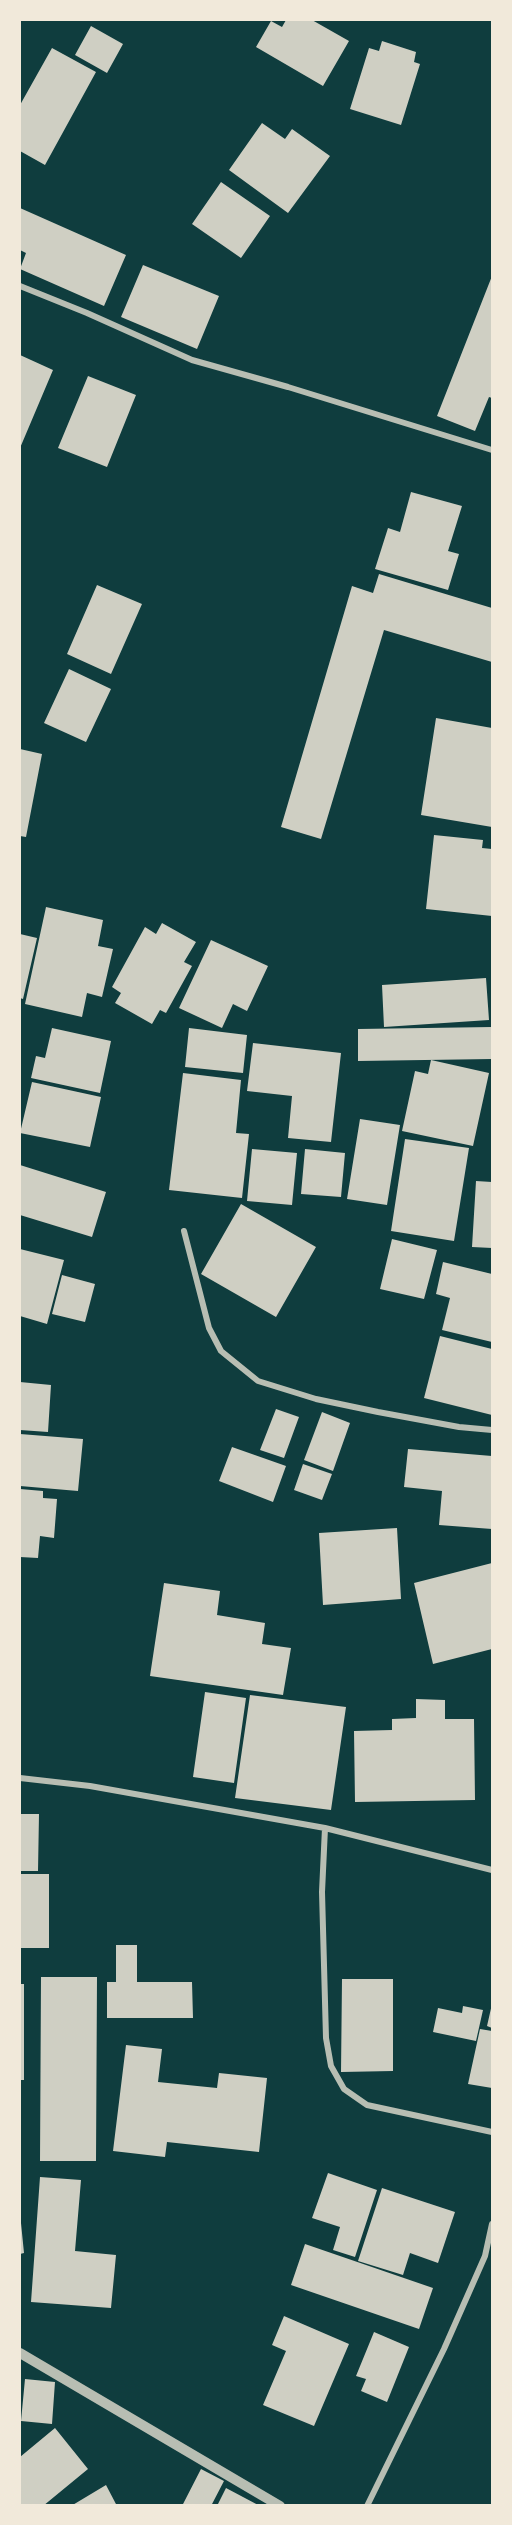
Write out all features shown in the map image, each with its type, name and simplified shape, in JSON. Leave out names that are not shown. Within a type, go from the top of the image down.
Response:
[{"type":"street","points":[[20,286],[192,360],[492,450]]},
{"type":"street","points":[[184,1231],[209,1328],[220,1351],[258,1381],[316,1399],[378,1412],[492,1430]]},
{"type":"street","points":[[20,1778],[90,1786],[325,1828],[492,1870]]},
{"type":"street","points":[[325,1828],[322,1892],[325,2015],[331,2066],[344,2089],[367,2105],[492,2132]]},
{"type":"street","points":[[367,2505],[444,2349],[484,2256],[492,2224]]},
{"type":"street","points":[[20,2353],[280,2505]]},
{"type":"building","points":[[286,20],[312,20],[349,41],[323,86],[256,47],[271,21],[282,27]]},
{"type":"building","points":[[91,26],[123,44],[107,73],[75,55]]},
{"type":"building","points":[[382,41],[416,52],[414,62],[420,64],[401,125],[350,109],[369,48],[379,51]]},
{"type":"building","points":[[52,48],[96,72],[45,165],[20,151],[20,105]]},
{"type":"building","points":[[262,123],[285,139],[292,129],[330,156],[288,213],[229,170]]},
{"type":"building","points":[[221,182],[270,216],[241,258],[192,224]]},
{"type":"building","points":[[20,208],[126,255],[104,306],[20,269],[26,253],[20,250]]},
{"type":"building","points":[[143,265],[219,296],[197,349],[121,317]]},
{"type":"building","points":[[492,276],[492,398],[489,397],[475,431],[437,416]]},
{"type":"building","points":[[20,355],[53,370],[20,448]]},
{"type":"building","points":[[88,376],[136,395],[107,467],[58,448]]},
{"type":"building","points":[[411,492],[462,506],[448,551],[459,554],[448,590],[375,569],[388,528],[400,532]]},
{"type":"building","points":[[379,574],[492,608],[492,662],[384,630],[321,839],[281,827],[352,586],[373,593]]},
{"type":"building","points":[[97,585],[142,604],[111,674],[67,654]]},
{"type":"building","points":[[69,669],[111,689],[86,742],[44,723]]},
{"type":"building","points":[[436,718],[492,728],[492,827],[421,815]]},
{"type":"building","points":[[20,749],[42,754],[26,837],[20,836]]},
{"type":"building","points":[[434,835],[483,840],[482,848],[492,849],[492,916],[426,909]]},
{"type":"building","points":[[46,907],[103,920],[98,946],[113,949],[102,997],[87,993],[82,1017],[25,1004]]},
{"type":"building","points":[[162,923],[196,942],[184,962],[192,966],[166,1013],[160,1010],[152,1024],[115,1003],[121,993],[112,987],[145,927],[156,934]]},
{"type":"building","points":[[20,934],[37,938],[23,999],[20,998]]},
{"type":"building","points":[[211,940],[268,966],[247,1011],[233,1004],[222,1028],[179,1008]]},
{"type":"building","points":[[486,978],[489,1020],[384,1027],[382,985]]},
{"type":"building","points":[[492,1027],[492,1059],[358,1061],[358,1029]]},
{"type":"building","points":[[52,1028],[111,1041],[100,1093],[31,1078],[36,1056],[45,1058]]},
{"type":"building","points":[[189,1028],[247,1035],[243,1073],[185,1067]]},
{"type":"building","points":[[253,1043],[341,1053],[331,1142],[288,1138],[292,1096],[247,1091]]},
{"type":"building","points":[[431,1060],[489,1073],[473,1146],[402,1131],[415,1071],[428,1074]]},
{"type":"building","points":[[183,1073],[241,1080],[236,1133],[249,1134],[242,1198],[169,1190]]},
{"type":"building","points":[[32,1082],[101,1097],[90,1147],[20,1133]]},
{"type":"building","points":[[360,1119],[400,1125],[387,1205],[347,1199]]},
{"type":"building","points":[[405,1139],[469,1148],[454,1241],[391,1231]]},
{"type":"building","points":[[252,1149],[297,1153],[292,1205],[247,1201]]},
{"type":"building","points":[[305,1149],[345,1153],[341,1197],[301,1194]]},
{"type":"building","points":[[20,1165],[106,1192],[92,1237],[20,1215]]},
{"type":"building","points":[[476,1181],[492,1182],[492,1248],[472,1247]]},
{"type":"building","points":[[241,1204],[316,1247],[276,1317],[201,1274]]},
{"type":"building","points":[[392,1239],[437,1250],[424,1299],[380,1289]]},
{"type":"building","points":[[20,1249],[64,1260],[47,1324],[20,1316]]},
{"type":"building","points":[[443,1262],[492,1274],[492,1342],[442,1330],[450,1298],[436,1294]]},
{"type":"building","points":[[62,1275],[95,1284],[85,1322],[52,1314]]},
{"type":"building","points":[[440,1336],[492,1349],[492,1415],[424,1398]]},
{"type":"building","points":[[20,1382],[51,1385],[48,1432],[20,1430]]},
{"type":"building","points":[[276,1409],[299,1417],[284,1458],[260,1450]]},
{"type":"building","points":[[322,1412],[350,1423],[333,1471],[304,1460]]},
{"type":"building","points":[[20,1434],[83,1439],[78,1491],[20,1486]]},
{"type":"building","points":[[232,1447],[286,1466],[273,1502],[219,1481]]},
{"type":"building","points":[[408,1449],[492,1456],[492,1529],[439,1525],[442,1491],[404,1487]]},
{"type":"building","points":[[303,1464],[332,1474],[322,1500],[294,1490]]},
{"type":"building","points":[[20,1489],[43,1491],[43,1498],[57,1499],[54,1538],[40,1536],[38,1558],[20,1557]]},
{"type":"building","points":[[397,1528],[401,1599],[323,1605],[319,1533]]},
{"type":"building","points":[[492,1563],[492,1649],[433,1664],[414,1583]]},
{"type":"building","points":[[164,1583],[220,1591],[217,1615],[265,1623],[262,1644],[291,1648],[283,1695],[150,1676]]},
{"type":"building","points":[[205,1692],[246,1698],[234,1783],[193,1777]]},
{"type":"building","points":[[250,1695],[346,1707],[331,1810],[235,1798]]},
{"type":"building","points":[[416,1699],[445,1700],[445,1719],[474,1719],[475,1800],[355,1802],[354,1731],[392,1730],[392,1719],[416,1718]]},
{"type":"building","points":[[20,1814],[39,1814],[38,1871],[20,1871]]},
{"type":"building","points":[[20,1874],[49,1874],[49,1948],[20,1948]]},
{"type":"building","points":[[116,1945],[137,1945],[137,1982],[192,1982],[193,2018],[107,2018],[107,1982],[116,1982]]},
{"type":"building","points":[[41,1977],[97,1977],[96,2161],[40,2161]]},
{"type":"building","points":[[342,1979],[393,1979],[393,2071],[341,2072]]},
{"type":"building","points":[[20,1984],[24,1984],[24,2080],[20,2080]]},
{"type":"building","points":[[492,2004],[492,2028],[487,2026]]},
{"type":"building","points":[[463,2006],[483,2010],[476,2041],[433,2032],[438,2008],[462,2013]]},
{"type":"building","points":[[480,2029],[492,2031],[492,2088],[468,2084]]},
{"type":"building","points":[[126,2045],[162,2049],[158,2082],[217,2088],[219,2073],[267,2078],[259,2152],[167,2142],[165,2157],[113,2151]]},
{"type":"building","points":[[328,2173],[377,2190],[355,2257],[333,2250],[340,2227],[312,2218]]},
{"type":"building","points":[[40,2177],[81,2180],[75,2251],[116,2255],[111,2308],[31,2302]]},
{"type":"building","points":[[382,2188],[455,2212],[438,2263],[410,2253],[403,2275],[358,2261]]},
{"type":"building","points":[[20,2213],[24,2253],[20,2254]]},
{"type":"building","points":[[305,2244],[433,2288],[419,2329],[291,2285]]},
{"type":"building","points":[[284,2316],[349,2344],[314,2426],[263,2405],[286,2351],[272,2345]]},
{"type":"building","points":[[374,2332],[409,2347],[387,2402],[361,2391],[366,2379],[356,2376]]},
{"type":"building","points":[[25,2379],[55,2382],[52,2424],[21,2421]]},
{"type":"building","points":[[55,2428],[88,2469],[43,2506],[21,2506],[20,2457]]},
{"type":"building","points":[[201,2469],[224,2481],[211,2506],[182,2506]]},
{"type":"building","points":[[106,2485],[117,2506],[71,2506]]},
{"type":"building","points":[[226,2488],[260,2506],[217,2506]]}]
